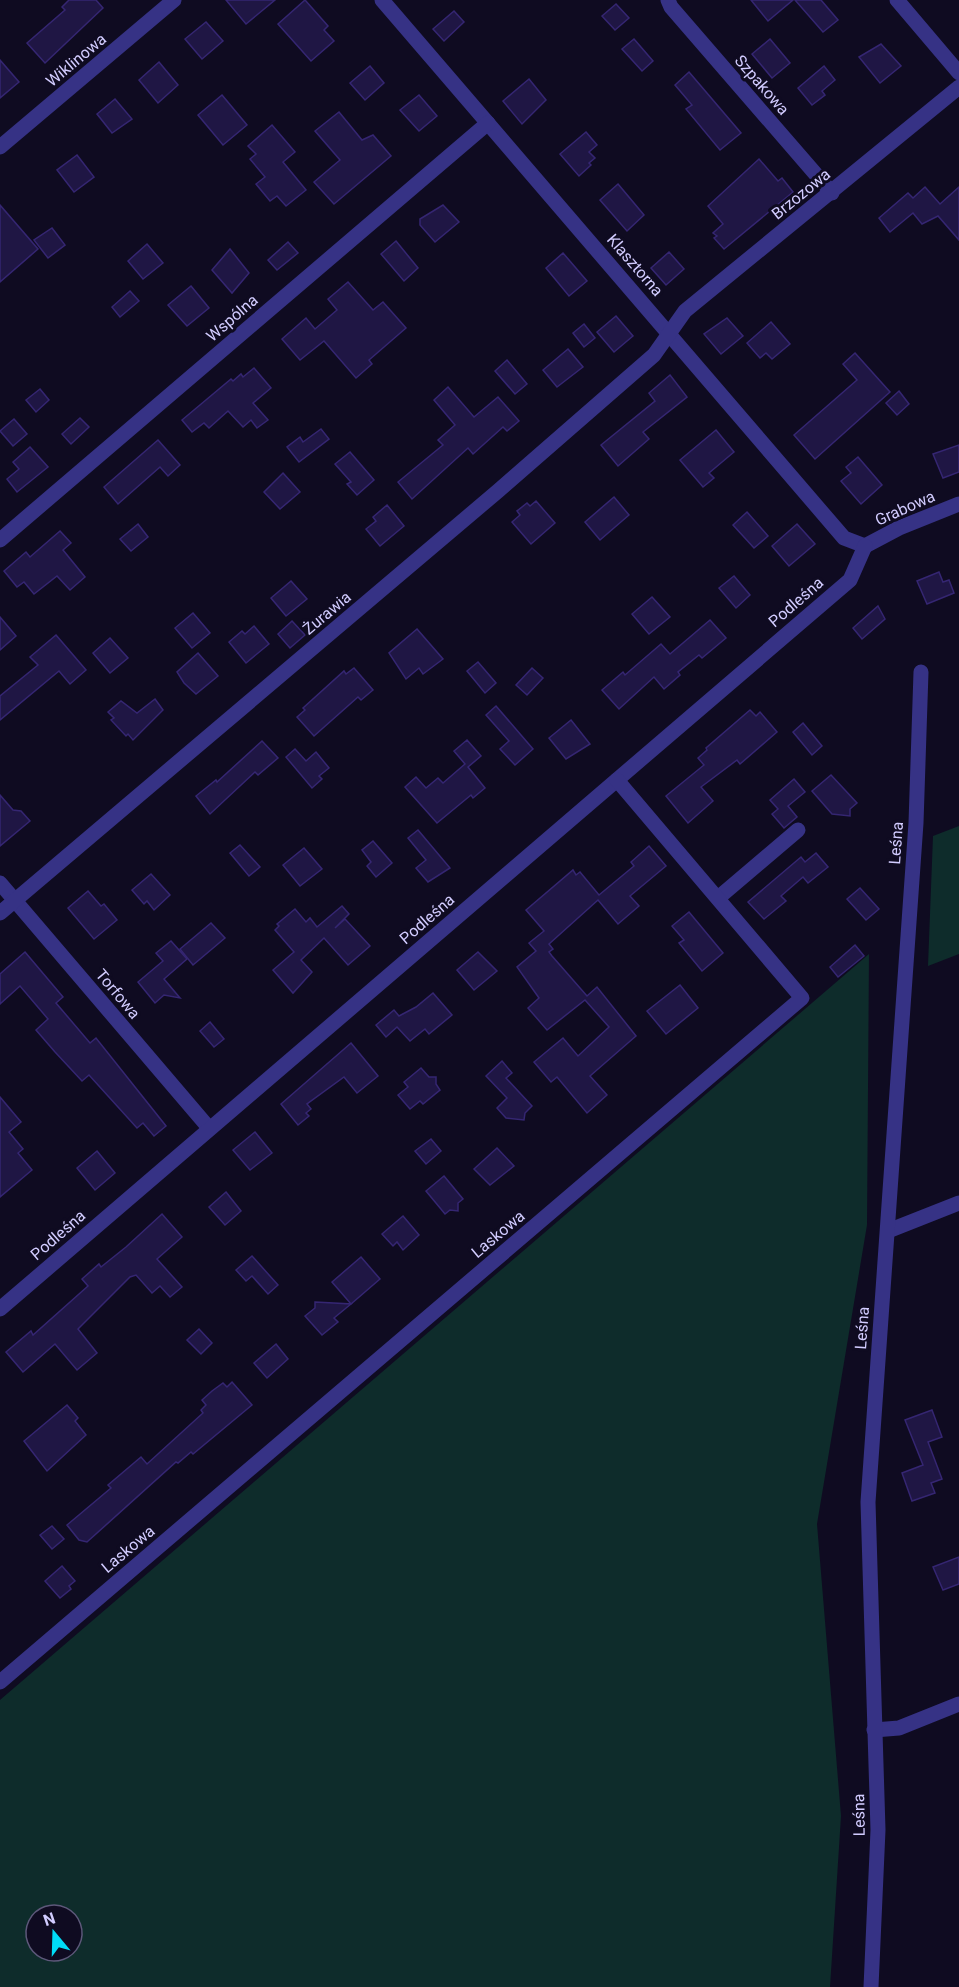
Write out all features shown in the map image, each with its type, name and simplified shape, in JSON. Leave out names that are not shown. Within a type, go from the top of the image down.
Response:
[{"type":"street","name":"Wiklinowa","points":[[0,147],[174,0]]},
{"type":"street","name":"Klasztorna","points":[[382,0],[844,538],[865,546]]},
{"type":"street","name":"Szpakowa","points":[[668,0],[671,7],[832,193]]},
{"type":"street","points":[[897,0],[959,73]]},
{"type":"street","name":"Brzozowa","points":[[671,334],[685,311],[959,87]]},
{"type":"street","name":"Wspólna","points":[[0,540],[488,123]]},
{"type":"street","name":"Żurawia","points":[[0,914],[498,491],[654,355],[671,334]]},
{"type":"street","name":"Grabowa","points":[[865,546],[899,528],[959,504]]},
{"type":"street","name":"Podleśna","points":[[0,1309],[850,580],[865,546]]},
{"type":"street","name":"Leśna","points":[[871,1987],[878,1830],[868,1502],[916,823],[921,672]]},
{"type":"street","name":"Laskowa","points":[[0,1682],[802,998],[617,780]]},
{"type":"street","points":[[718,898],[798,830]]},
{"type":"street","name":"Torfowa","points":[[0,883],[209,1128]]},
{"type":"street","points":[[888,1231],[959,1203]]},
{"type":"street","points":[[874,1730],[899,1728],[959,1704]]},
{"type":"green space","points":[[959,826],[959,954],[928,966],[933,836]]},
{"type":"green space","points":[[869,954],[867,1225],[817,1524],[841,1816],[830,1987],[0,1987],[0,1700]]},
{"type":"building","points":[[69,0],[96,0],[103,8],[45,63],[27,43],[65,10],[62,7]]},
{"type":"building","points":[[226,0],[275,0],[246,24]]},
{"type":"building","points":[[305,0],[328,26],[324,30],[334,41],[311,61],[278,24]]},
{"type":"building","points":[[751,0],[793,0],[768,21]]},
{"type":"building","points":[[795,0],[821,0],[838,20],[823,32]]},
{"type":"building","points":[[616,4],[629,18],[615,30],[602,16]]},
{"type":"building","points":[[454,11],[464,22],[444,41],[433,29]]},
{"type":"building","points":[[206,22],[223,41],[202,59],[185,39]]},
{"type":"building","points":[[634,39],[653,61],[642,71],[622,49]]},
{"type":"building","points":[[770,39],[790,63],[772,78],[752,54]]},
{"type":"building","points":[[881,44],[901,66],[880,83],[859,57]]},
{"type":"building","points":[[0,60],[19,82],[0,98]]},
{"type":"building","points":[[159,62],[178,85],[158,103],[139,80]]},
{"type":"building","points":[[370,66],[384,83],[365,100],[350,83]]},
{"type":"building","points":[[824,66],[835,80],[822,91],[825,95],[812,105],[798,88]]},
{"type":"building","points":[[689,72],[741,133],[720,150],[686,109],[692,105],[675,85]]},
{"type":"building","points":[[529,79],[546,100],[522,124],[503,101]]},
{"type":"building","points":[[222,95],[247,125],[223,145],[198,115]]},
{"type":"building","points":[[419,95],[437,116],[419,131],[400,110]]},
{"type":"building","points":[[115,99],[132,119],[112,133],[97,114]]},
{"type":"building","points":[[339,112],[362,140],[373,135],[391,156],[334,204],[314,182],[340,160],[315,131]]},
{"type":"building","points":[[272,125],[295,152],[283,162],[306,190],[286,206],[277,196],[270,201],[256,184],[265,177],[250,159],[256,154],[248,146]]},
{"type":"building","points":[[586,132],[597,145],[589,152],[595,158],[579,176],[560,154]]},
{"type":"building","points":[[77,155],[94,177],[74,192],[57,170]]},
{"type":"building","points":[[759,159],[778,181],[782,178],[793,192],[724,249],[714,238],[717,236],[713,233],[723,224],[708,206]]},
{"type":"building","points":[[618,184],[644,215],[627,231],[600,200]]},
{"type":"building","points":[[925,187],[940,204],[959,187],[959,240],[938,216],[922,224],[913,213],[890,232],[879,218],[908,193],[913,198]]},
{"type":"building","points":[[0,205],[38,249],[0,282]]},
{"type":"building","points":[[443,205],[459,222],[435,242],[420,225],[420,219]]},
{"type":"building","points":[[52,228],[65,245],[48,258],[34,240]]},
{"type":"building","points":[[396,241],[418,268],[404,281],[381,254]]},
{"type":"building","points":[[288,242],[298,253],[277,270],[268,260]]},
{"type":"building","points":[[147,244],[163,263],[143,279],[128,261]]},
{"type":"building","points":[[230,249],[249,273],[232,293],[212,270]]},
{"type":"building","points":[[669,252],[684,269],[666,285],[651,268]]},
{"type":"building","points":[[563,253],[587,281],[569,296],[546,268]]},
{"type":"building","points":[[348,282],[373,310],[383,302],[406,328],[369,360],[372,364],[356,378],[324,341],[300,360],[282,339],[306,318],[315,329],[337,310],[328,299]]},
{"type":"building","points":[[191,286],[209,308],[187,326],[168,305]]},
{"type":"building","points":[[130,291],[139,301],[120,317],[112,307]]},
{"type":"building","points":[[616,316],[633,336],[614,352],[597,332]]},
{"type":"building","points":[[727,318],[743,336],[721,354],[704,334]]},
{"type":"building","points":[[771,322],[790,344],[772,359],[766,353],[760,358],[747,343]]},
{"type":"building","points":[[584,324],[595,338],[584,347],[573,333]]},
{"type":"building","points":[[568,349],[583,367],[557,387],[543,370]]},
{"type":"building","points":[[855,353],[890,392],[815,459],[794,435],[857,380],[843,364]]},
{"type":"building","points":[[507,360],[527,384],[515,394],[495,371]]},
{"type":"building","points":[[254,368],[271,388],[253,403],[268,420],[257,428],[251,420],[243,427],[228,411],[209,428],[204,423],[192,432],[182,420],[231,379],[233,381],[241,374],[243,377]]},
{"type":"building","points":[[670,375],[687,397],[643,432],[649,439],[618,466],[601,445],[655,401],[649,393]]},
{"type":"building","points":[[448,387],[474,417],[498,397],[519,421],[507,431],[503,427],[473,454],[468,448],[412,499],[398,482],[443,445],[438,440],[455,425],[434,400]]},
{"type":"building","points":[[40,389],[49,400],[36,412],[26,400]]},
{"type":"building","points":[[899,391],[909,404],[897,415],[886,403]]},
{"type":"building","points":[[80,418],[89,427],[71,444],[62,434]]},
{"type":"building","points":[[14,419],[27,434],[13,446],[0,431]]},
{"type":"building","points":[[321,429],[329,439],[299,462],[287,447],[300,437],[303,442]]},
{"type":"building","points":[[716,430],[734,452],[709,473],[714,478],[703,487],[680,460]]},
{"type":"building","points":[[158,440],[180,465],[168,476],[160,467],[118,504],[104,487]]},
{"type":"building","points":[[959,445],[959,472],[943,478],[933,454]]},
{"type":"building","points":[[30,447],[48,467],[17,492],[7,479],[19,469],[13,462]]},
{"type":"building","points":[[350,452],[374,480],[357,495],[347,484],[351,482],[335,464]]},
{"type":"building","points":[[858,457],[882,485],[861,504],[841,481],[851,473],[846,467]]},
{"type":"building","points":[[283,473],[300,492],[280,509],[264,492]]},
{"type":"building","points":[[614,497],[629,515],[600,540],[585,522]]},
{"type":"building","points":[[536,501],[555,523],[531,544],[512,522],[520,515],[517,511],[527,503],[530,506]]},
{"type":"building","points":[[387,505],[404,526],[380,546],[366,529],[376,521],[373,517]]},
{"type":"building","points":[[747,512],[768,536],[754,548],[733,525]]},
{"type":"building","points":[[138,524],[148,537],[131,551],[120,539]]},
{"type":"building","points":[[797,524],[815,544],[789,566],[772,546]]},
{"type":"building","points":[[60,531],[71,543],[63,550],[85,577],[70,590],[57,576],[34,594],[24,582],[17,587],[4,571],[26,552],[30,557]]},
{"type":"building","points":[[939,572],[943,582],[949,580],[954,593],[927,604],[917,581]]},
{"type":"building","points":[[734,576],[750,595],[736,608],[719,588]]},
{"type":"building","points":[[291,581],[307,599],[286,616],[271,598]]},
{"type":"building","points":[[652,597],[670,617],[649,634],[632,614]]},
{"type":"building","points":[[878,606],[885,619],[862,639],[853,628]]},
{"type":"building","points":[[193,613],[210,633],[192,648],[175,628]]},
{"type":"building","points":[[0,617],[16,636],[0,650]]},
{"type":"building","points":[[710,620],[726,638],[702,658],[699,655],[678,672],[680,675],[664,689],[654,677],[619,709],[602,690],[623,672],[625,675],[661,644],[670,654]]},
{"type":"building","points":[[292,621],[305,635],[290,648],[278,634]]},
{"type":"building","points":[[254,626],[269,644],[246,663],[229,642],[242,631],[245,634]]},
{"type":"building","points":[[417,629],[443,659],[423,674],[419,668],[406,679],[389,653]]},
{"type":"building","points":[[56,635],[86,670],[70,684],[59,671],[0,720],[0,696],[38,665],[30,657]]},
{"type":"building","points":[[110,638],[128,658],[110,673],[93,653]]},
{"type":"building","points":[[198,653],[218,676],[196,694],[184,683],[177,672]]},
{"type":"building","points":[[478,662],[496,683],[485,693],[467,671]]},
{"type":"building","points":[[354,668],[373,690],[361,700],[358,697],[314,736],[297,717],[305,710],[303,708],[344,671],[346,674]]},
{"type":"building","points":[[532,668],[543,678],[527,695],[516,685]]},
{"type":"building","points":[[155,699],[163,710],[133,740],[111,720],[114,718],[108,712],[121,701],[137,713]]},
{"type":"building","points":[[496,706],[533,749],[515,765],[500,749],[509,741],[486,715]]},
{"type":"building","points":[[750,710],[756,716],[760,712],[777,732],[740,764],[737,760],[701,787],[713,801],[688,823],[666,796],[704,765],[698,758],[707,750],[706,748]]},
{"type":"building","points":[[571,720],[590,744],[566,759],[549,738]]},
{"type":"building","points":[[803,723],[822,746],[812,755],[793,732]]},
{"type":"building","points":[[467,740],[481,756],[468,767],[485,788],[473,798],[471,795],[437,823],[405,787],[416,777],[426,788],[438,778],[443,783],[465,764],[454,751]]},
{"type":"building","points":[[262,741],[278,758],[258,775],[255,772],[210,814],[196,796],[216,780],[217,782]]},
{"type":"building","points":[[295,749],[306,761],[316,752],[329,768],[319,776],[322,779],[312,788],[286,757]]},
{"type":"building","points":[[831,775],[857,803],[850,809],[850,816],[832,814],[812,791]]},
{"type":"building","points":[[794,779],[805,792],[788,806],[797,817],[784,828],[772,814],[778,809],[770,800]]},
{"type":"building","points":[[0,795],[13,810],[21,811],[30,821],[0,846]]},
{"type":"building","points":[[418,830],[450,868],[428,882],[416,868],[426,860],[408,838]]},
{"type":"building","points":[[373,841],[392,863],[376,877],[367,866],[371,862],[362,850]]},
{"type":"building","points":[[240,845],[260,867],[249,876],[230,853]]},
{"type":"building","points":[[649,846],[666,866],[630,896],[639,906],[618,924],[598,900],[549,944],[553,949],[549,952],[587,996],[597,987],[636,1036],[590,1076],[607,1095],[587,1113],[557,1077],[551,1082],[534,1062],[563,1038],[578,1056],[609,1027],[585,1000],[547,1030],[528,1008],[539,998],[517,967],[536,951],[529,943],[544,931],[526,910],[573,870],[576,875],[580,872],[599,895],[634,866],[631,862]]},
{"type":"building","points":[[304,848],[322,869],[300,886],[283,865]]},
{"type":"building","points":[[816,853],[828,867],[808,883],[803,877],[781,896],[786,901],[764,919],[748,902],[801,857],[805,862]]},
{"type":"building","points":[[151,874],[170,895],[154,910],[147,901],[144,904],[132,890]]},
{"type":"building","points":[[860,888],[879,909],[866,920],[847,899]]},
{"type":"building","points":[[88,891],[101,906],[104,904],[117,920],[94,939],[68,908]]},
{"type":"building","points":[[342,906],[349,914],[335,928],[345,919],[370,946],[348,965],[324,938],[301,960],[312,972],[293,993],[273,970],[294,952],[275,930],[279,926],[277,924],[295,909],[306,922],[310,918],[317,927]]},
{"type":"building","points":[[689,912],[723,953],[702,971],[679,943],[684,940],[672,926]]},
{"type":"building","points":[[211,923],[225,938],[193,965],[180,949]]},
{"type":"building","points":[[171,941],[187,959],[164,979],[180,998],[164,995],[155,1003],[138,982],[163,961],[156,953]]},
{"type":"building","points":[[855,945],[864,956],[838,977],[830,967]]},
{"type":"building","points":[[25,952],[63,997],[56,1003],[90,1043],[96,1038],[166,1126],[154,1136],[143,1123],[137,1128],[89,1075],[82,1081],[55,1052],[36,1030],[48,1019],[20,986],[0,1004],[0,974]]},
{"type":"building","points":[[478,952],[497,971],[474,990],[457,970]]},
{"type":"building","points":[[680,985],[698,1008],[666,1034],[647,1011]]},
{"type":"building","points":[[433,993],[452,1015],[429,1034],[425,1029],[410,1041],[397,1027],[386,1037],[376,1025],[394,1010],[399,1016],[416,1007]]},
{"type":"building","points":[[210,1022],[224,1039],[214,1047],[200,1031]]},
{"type":"building","points":[[351,1043],[378,1076],[357,1093],[344,1077],[307,1104],[311,1109],[306,1113],[309,1116],[298,1125],[281,1104]]},
{"type":"building","points":[[502,1061],[512,1073],[506,1078],[532,1106],[525,1113],[524,1120],[506,1118],[497,1108],[507,1098],[486,1076]]},
{"type":"building","points":[[421,1068],[429,1077],[436,1077],[436,1084],[440,1090],[423,1104],[420,1101],[410,1109],[398,1095],[408,1087],[404,1082]]},
{"type":"building","points":[[0,1097],[21,1122],[9,1132],[23,1149],[18,1153],[32,1170],[0,1197]]},
{"type":"building","points":[[255,1132],[272,1153],[250,1170],[233,1150]]},
{"type":"building","points":[[431,1139],[441,1151],[426,1164],[415,1151]]},
{"type":"building","points":[[497,1148],[514,1166],[490,1185],[474,1169]]},
{"type":"building","points":[[97,1151],[115,1173],[95,1190],[77,1168]]},
{"type":"building","points":[[444,1176],[463,1199],[458,1203],[458,1211],[450,1210],[445,1214],[426,1191]]},
{"type":"building","points":[[226,1192],[241,1211],[225,1225],[209,1207]]},
{"type":"building","points":[[162,1214],[182,1237],[157,1259],[182,1287],[170,1297],[160,1286],[152,1293],[136,1275],[130,1277],[78,1329],[97,1353],[77,1370],[55,1344],[23,1372],[6,1352],[31,1331],[33,1335],[88,1286],[82,1279],[99,1264],[101,1267],[126,1247]]},
{"type":"building","points":[[403,1216],[419,1235],[403,1250],[397,1242],[393,1246],[382,1234]]},
{"type":"building","points":[[252,1256],[278,1285],[268,1294],[252,1276],[246,1281],[236,1270]]},
{"type":"building","points":[[361,1257],[380,1279],[351,1304],[332,1282]]},
{"type":"building","points":[[315,1302],[351,1304],[334,1318],[338,1322],[322,1335],[305,1316],[315,1308]]},
{"type":"building","points":[[199,1329],[212,1343],[201,1354],[187,1340]]},
{"type":"building","points":[[276,1344],[288,1359],[267,1378],[254,1363]]},
{"type":"building","points":[[232,1382],[252,1405],[193,1454],[191,1452],[178,1463],[176,1462],[87,1542],[79,1540],[67,1525],[111,1488],[108,1485],[141,1457],[147,1464],[203,1413],[201,1410],[206,1405],[202,1400],[212,1391],[223,1383],[227,1387]]},
{"type":"building","points":[[67,1405],[78,1418],[75,1421],[86,1435],[47,1471],[24,1441]]},
{"type":"building","points":[[932,1410],[942,1437],[928,1442],[942,1479],[931,1483],[935,1493],[912,1501],[902,1473],[923,1465],[905,1420]]},
{"type":"building","points":[[52,1526],[64,1539],[52,1549],[40,1535]]},
{"type":"building","points":[[959,1557],[959,1584],[943,1590],[933,1567]]},
{"type":"building","points":[[62,1566],[75,1581],[69,1586],[71,1589],[60,1598],[45,1581]]}]
